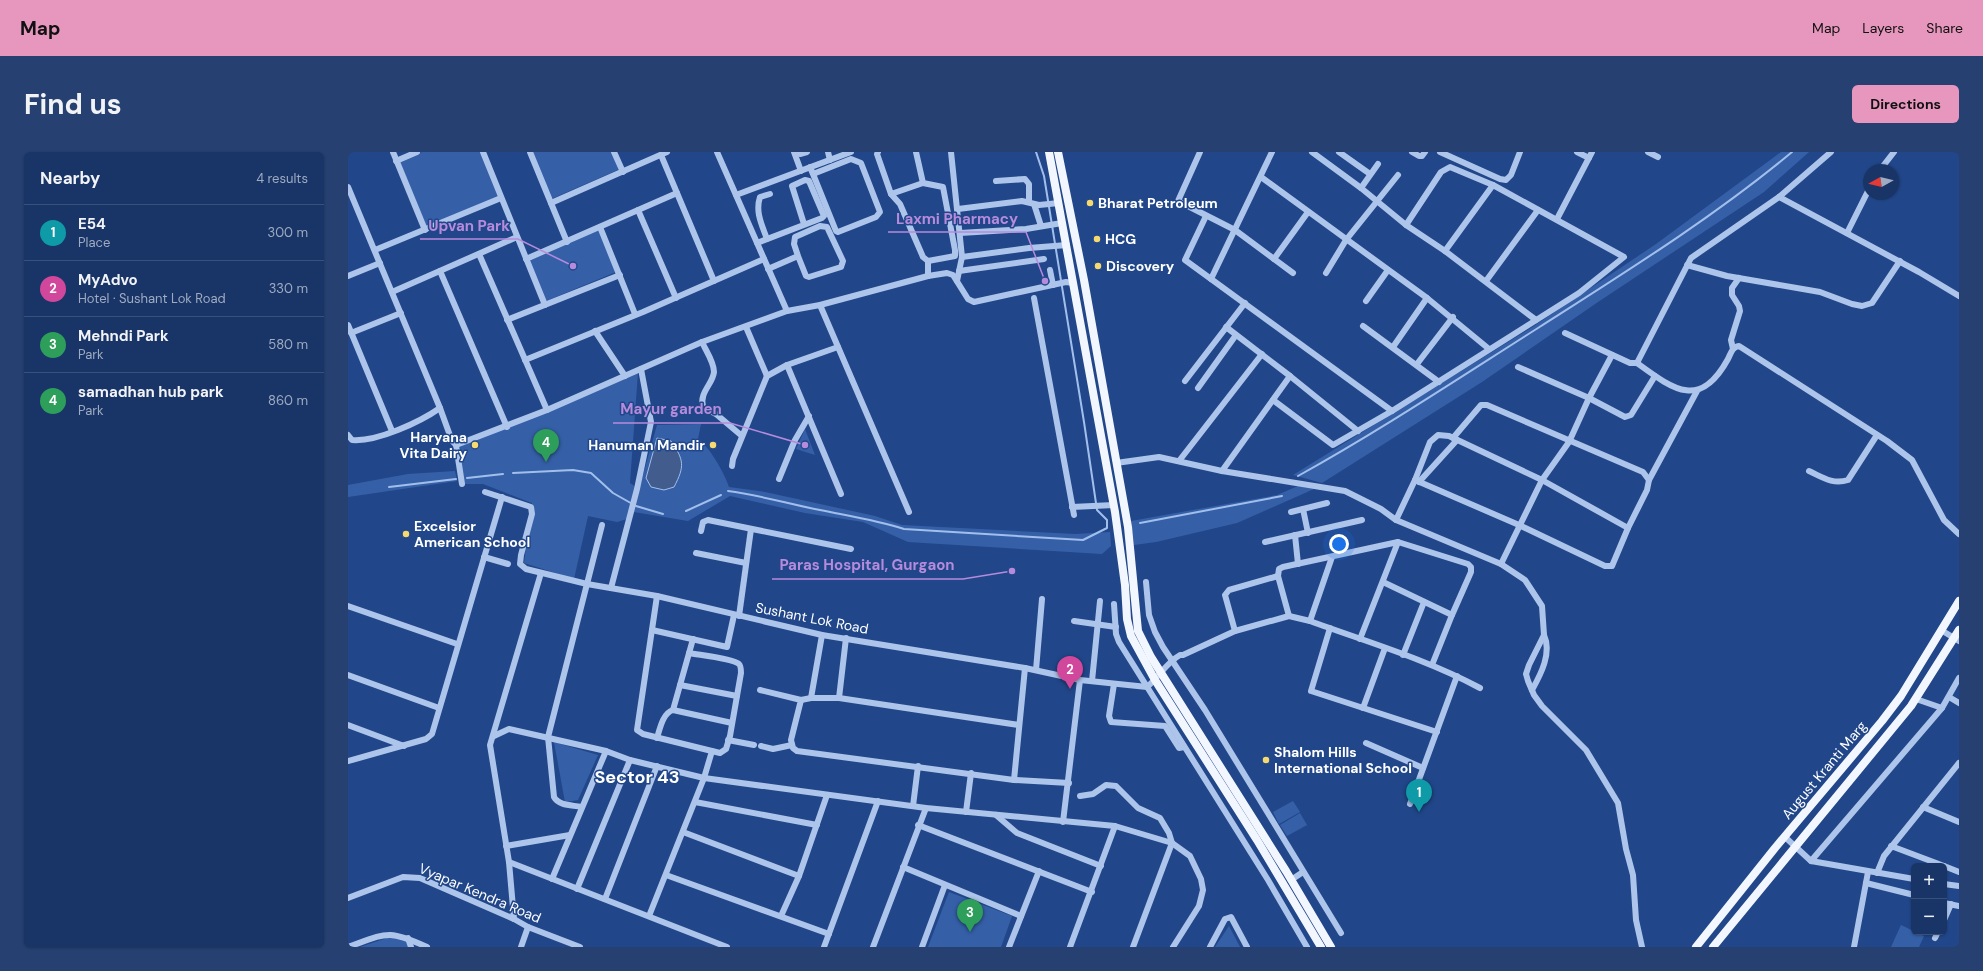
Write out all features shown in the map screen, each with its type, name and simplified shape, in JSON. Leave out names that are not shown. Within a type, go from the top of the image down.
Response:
[{"type":"main road","points":[[1049,152],[1054,203],[1051,225],[1062,246],[1114,505],[1125,585],[1127,619],[1131,636],[1155,680],[1257,840],[1321,947]]},
{"type":"main road","points":[[1058,152],[1084,280],[1128,527],[1138,632],[1161,672],[1291,880],[1331,947]]},
{"type":"main road","name":"August Kranti Marg","points":[[1696,947],[1882,721],[1901,696],[1959,601]]},
{"type":"main road","name":"August Kranti Marg","points":[[1713,947],[1916,699],[1956,639],[1959,630]]},
{"type":"street","points":[[393,152],[425,230]]},
{"type":"street","points":[[396,161],[417,152]]},
{"type":"street","points":[[491,152],[483,154],[545,305]]},
{"type":"street","points":[[530,152],[567,242]]},
{"type":"street","points":[[614,152],[623,172]]},
{"type":"street","points":[[718,152],[787,312]]},
{"type":"street","points":[[794,152],[801,171]]},
{"type":"street","points":[[798,152],[800,154],[807,152]]},
{"type":"street","points":[[828,152],[830,160]]},
{"type":"street","points":[[736,195],[851,152]]},
{"type":"street","points":[[878,152],[877,154],[891,194],[900,204],[923,257],[928,261],[955,256],[943,187],[923,184],[891,194]]},
{"type":"street","points":[[916,152],[923,184]]},
{"type":"street","points":[[951,152],[962,257],[956,281]]},
{"type":"street","points":[[1200,152],[1178,201],[1235,230],[1293,273]]},
{"type":"street","points":[[1211,279],[1272,152]]},
{"type":"street","points":[[1312,152],[1361,188],[1406,225],[1445,251],[1536,320]]},
{"type":"street","points":[[1339,152],[1370,174]]},
{"type":"street","points":[[1412,152],[1422,156],[1425,152]]},
{"type":"street","points":[[1440,152],[1500,179],[1506,180],[1511,174],[1520,152]]},
{"type":"street","points":[[1556,219],[1591,155],[1577,152]]},
{"type":"street","points":[[1648,152],[1658,157]]},
{"type":"street","points":[[1637,363],[1691,258],[1779,197],[1831,152]]},
{"type":"street","points":[[1885,164],[1894,152]]},
{"type":"street","points":[[551,204],[664,153],[677,193],[714,281]]},
{"type":"street","points":[[810,167],[813,174],[838,232],[876,217],[880,212],[861,163],[856,160],[851,159],[813,174]]},
{"type":"street","points":[[1361,188],[1378,164]]},
{"type":"street","points":[[1273,400],[1333,445],[1439,382],[1579,293],[1624,257],[1493,185],[1450,167],[1441,172],[1406,225]]},
{"type":"street","points":[[1326,273],[1346,240],[1398,175]]},
{"type":"street","points":[[1261,177],[1453,317],[1489,349]]},
{"type":"street","points":[[996,181],[1025,179],[1029,184],[1034,203],[1051,225]]},
{"type":"street","points":[[757,244],[824,216],[808,181],[805,180],[792,186],[804,224]]},
{"type":"street","points":[[1445,251],[1493,185]]},
{"type":"street","points":[[348,187],[440,408],[452,442],[456,445],[462,484]]},
{"type":"street","points":[[526,259],[677,193]]},
{"type":"street","points":[[767,239],[758,214],[758,205],[760,197],[770,194]]},
{"type":"street","points":[[1779,197],[1900,261],[1959,296]]},
{"type":"street","points":[[375,250],[502,198]]},
{"type":"street","points":[[1847,233],[1863,200]]},
{"type":"street","points":[[958,209],[1034,203],[1054,203]]},
{"type":"street","points":[[638,210],[676,298]]},
{"type":"street","points":[[1486,281],[1538,210]]},
{"type":"street","points":[[1274,259],[1308,212]]},
{"type":"street","points":[[1206,216],[1185,260],[1392,411]]},
{"type":"street","points":[[960,234],[1051,225]]},
{"type":"street","points":[[823,226],[827,227],[843,261],[841,266],[808,277],[806,276],[798,256],[794,244],[795,237],[823,226]]},
{"type":"street","points":[[600,227],[635,314]]},
{"type":"street","points":[[392,292],[518,237]]},
{"type":"street","points":[[962,257],[1048,246],[1062,246]]},
{"type":"street","points":[[479,254],[547,410]]},
{"type":"street","points":[[768,268],[798,256]]},
{"type":"street","points":[[525,360],[676,298],[764,259]]},
{"type":"street","points":[[959,271],[1044,259]]},
{"type":"street","points":[[928,261],[928,276]]},
{"type":"street","points":[[1687,265],[1739,278],[1820,292],[1852,304],[1862,306],[1872,303],[1900,261]]},
{"type":"street","points":[[348,276],[380,263]]},
{"type":"street","points":[[1050,270],[1054,284]]},
{"type":"street","points":[[1366,301],[1388,270]]},
{"type":"street","points":[[440,272],[507,426]]},
{"type":"street","points":[[456,445],[547,410],[702,342],[787,312],[820,305],[928,276],[947,273],[953,275],[968,299],[974,302],[1054,284],[1070,282]]},
{"type":"street","points":[[508,320],[620,275]]},
{"type":"street","points":[[1733,349],[1731,340],[1740,311],[1739,306],[1732,295],[1732,288],[1739,278]]},
{"type":"street","points":[[1034,298],[1074,515]]},
{"type":"street","points":[[1393,347],[1427,298]]},
{"type":"street","points":[[1185,381],[1245,303]]},
{"type":"street","points":[[820,305],[909,512]]},
{"type":"street","points":[[351,333],[401,313]]},
{"type":"street","points":[[1416,364],[1453,317]]},
{"type":"street","points":[[348,325],[392,431]]},
{"type":"street","points":[[1363,326],[1439,382]]},
{"type":"street","points":[[746,327],[767,376]]},
{"type":"street","points":[[1226,327],[1358,431]]},
{"type":"street","points":[[595,331],[625,376]]},
{"type":"street","points":[[1565,333],[1630,363],[1637,363],[1655,376],[1681,390],[1697,391]]},
{"type":"street","points":[[1198,388],[1236,335]]},
{"type":"street","points":[[702,342],[713,364],[714,373],[702,399],[703,407],[716,414],[742,436]]},
{"type":"street","points":[[1417,481],[1519,525],[1609,567],[1612,566],[1628,528],[1647,490],[1649,480],[1697,391],[1714,381],[1733,349],[1739,346],[1877,435],[1912,460],[1944,520],[1959,534]]},
{"type":"street","points":[[732,466],[742,436],[767,376],[788,365],[838,347]]},
{"type":"street","points":[[1179,460],[1262,354]]},
{"type":"street","points":[[1501,564],[1542,480],[1569,442],[1589,398],[1612,355]]},
{"type":"street","points":[[788,365],[841,494]]},
{"type":"street","points":[[1518,367],[1589,398],[1626,417],[1629,417],[1655,376]]},
{"type":"street","points":[[611,588],[637,489],[651,422],[641,369]]},
{"type":"street","points":[[1222,471],[1290,376]]},
{"type":"street","points":[[1417,481],[1455,439],[1481,405],[1487,405],[1569,442],[1642,472],[1649,480]]},
{"type":"street","points":[[348,435],[352,440],[359,441],[424,419],[440,408]]},
{"type":"street","points":[[779,479],[795,440],[809,416]]},
{"type":"street","points":[[1396,520],[1417,481],[1430,442],[1438,435],[1455,439],[1542,480],[1628,528]]},
{"type":"street","points":[[1809,471],[1831,481],[1838,482],[1848,480],[1877,435]]},
{"type":"street","points":[[1116,463],[1159,457],[1179,460],[1222,471],[1345,491],[1381,509],[1396,520],[1501,564],[1525,580],[1542,606],[1544,636],[1548,649],[1539,677],[1532,690]]},
{"type":"street","points":[[348,761],[404,746],[430,736],[502,497],[485,492]]},
{"type":"street","name":"Sushant Lok Road","points":[[502,497],[531,507],[532,514],[520,564],[526,569],[587,584],[657,596],[822,635],[1025,668],[1080,680],[1147,687]]},
{"type":"street","points":[[1291,512],[1327,503]]},
{"type":"street","points":[[1072,507],[1114,505]]},
{"type":"street","points":[[1303,509],[1308,533]]},
{"type":"street","points":[[701,531],[703,522],[708,520],[851,549]]},
{"type":"street","points":[[1265,542],[1362,520]]},
{"type":"street","points":[[581,807],[561,804],[557,802],[554,797],[548,737],[602,525]]},
{"type":"street","points":[[652,630],[727,647],[737,615],[751,528]]},
{"type":"street","points":[[1295,535],[1298,564]]},
{"type":"street","points":[[1360,639],[1398,542]]},
{"type":"street","points":[[1289,616],[1278,576],[1279,569],[1398,542],[1468,564],[1471,567],[1471,572],[1432,665]]},
{"type":"street","points":[[696,553],[746,563]]},
{"type":"street","points":[[484,557],[508,564]]},
{"type":"street","points":[[1310,621],[1332,557]]},
{"type":"street","points":[[514,919],[509,862],[490,746],[541,573]]},
{"type":"street","points":[[1235,631],[1225,596],[1229,590],[1278,576]]},
{"type":"street","points":[[1146,582],[1150,615],[1154,632],[1172,662],[1205,710],[1340,933]]},
{"type":"street","points":[[1383,582],[1452,615]]},
{"type":"street","points":[[657,596],[637,727],[639,732],[657,738],[712,751],[724,751],[732,723],[741,673],[738,664],[689,653]]},
{"type":"street","points":[[1036,670],[1042,600]]},
{"type":"street","points":[[1092,681],[1100,601]]},
{"type":"street","points":[[1404,655],[1424,602]]},
{"type":"street","points":[[1114,604],[1116,634],[1119,642],[1264,873],[1307,947]]},
{"type":"street","points":[[348,606],[457,644]]},
{"type":"street","points":[[1147,687],[1172,662],[1182,659],[1183,656],[1235,631],[1289,616],[1310,621],[1432,665],[1480,688]]},
{"type":"street","points":[[1074,621],[1116,626]]},
{"type":"street","points":[[1330,628],[1311,691],[1437,732]]},
{"type":"street","points":[[1941,630],[1956,639]]},
{"type":"street","points":[[810,698],[822,635]]},
{"type":"street","points":[[1544,636],[1526,674],[1532,690],[1542,706],[1586,750],[1618,803],[1632,875],[1636,920],[1642,947]]},
{"type":"street","points":[[839,698],[846,638]]},
{"type":"street","points":[[657,738],[665,716],[673,710],[693,639]]},
{"type":"street","points":[[1364,708],[1385,648]]},
{"type":"street","points":[[1014,780],[1025,668]]},
{"type":"street","points":[[348,675],[439,708]]},
{"type":"street","points":[[1410,804],[1457,676]]},
{"type":"street","points":[[1811,861],[1942,708],[1959,678]]},
{"type":"street","points":[[1063,822],[1080,680]]},
{"type":"street","points":[[1114,684],[1109,716],[1111,722],[1165,726],[1176,745],[1179,748],[1184,746]]},
{"type":"street","points":[[680,685],[737,696]]},
{"type":"street","points":[[760,690],[801,700],[810,698],[839,698],[1019,725]]},
{"type":"street","points":[[1949,697],[1959,703]]},
{"type":"street","points":[[1916,699],[1942,708]]},
{"type":"street","points":[[801,700],[791,740],[793,748],[797,751],[971,773],[1014,780],[1068,783]]},
{"type":"street","points":[[673,710],[732,723]]},
{"type":"street","points":[[348,725],[404,746]]},
{"type":"street","points":[[494,736],[509,729],[548,737],[606,752],[630,760],[704,778],[926,808],[1115,826],[1172,843],[1190,856],[1201,879],[1203,890],[1198,906],[1173,947]]},
{"type":"street","points":[[728,740],[754,745]]},
{"type":"street","points":[[1366,743],[1423,768]]},
{"type":"street","points":[[761,746],[773,749],[792,745]]},
{"type":"street","points":[[649,916],[695,802],[712,751]]},
{"type":"street","points":[[552,879],[581,807],[606,752]]},
{"type":"street","points":[[577,888],[630,760]]},
{"type":"street","points":[[1877,873],[1884,856],[1891,846],[1959,763]]},
{"type":"street","points":[[605,899],[657,766]]},
{"type":"street","points":[[913,806],[918,766]]},
{"type":"street","points":[[966,812],[971,773]]},
{"type":"street","points":[[1080,796],[1093,794],[1106,785],[1116,786],[1138,808],[1160,818],[1169,833],[1172,843],[1133,947]]},
{"type":"street","points":[[782,916],[799,876],[827,795]]},
{"type":"street","points":[[824,947],[878,801]]},
{"type":"street","points":[[695,802],[817,825]]},
{"type":"street","points":[[1923,806],[1959,822]]},
{"type":"street","points":[[873,947],[918,825],[926,808]]},
{"type":"street","points":[[996,815],[1017,833],[1101,866]]},
{"type":"street","points":[[918,825],[1092,892]]},
{"type":"street","points":[[1070,947],[1092,892],[1115,826]]},
{"type":"street","points":[[683,832],[799,876]]},
{"type":"street","points":[[506,846],[570,835]]},
{"type":"street","points":[[1785,837],[1811,861],[1911,879]]},
{"type":"street","points":[[1891,846],[1936,863]]},
{"type":"street","points":[[509,862],[726,947]]},
{"type":"street","points":[[903,867],[1021,916]]},
{"type":"street","points":[[1947,867],[1959,872]]},
{"type":"street","points":[[1009,947],[1039,871]]},
{"type":"street","points":[[1291,880],[1303,872]]},
{"type":"street","points":[[1854,947],[1868,872]]},
{"type":"street","points":[[666,875],[829,934]]},
{"type":"street","name":"Vyapar Kendra Road","points":[[348,898],[403,877],[420,878],[514,919],[528,927],[580,947]]},
{"type":"street","points":[[1866,883],[1911,894]]},
{"type":"street","points":[[1947,884],[1959,886]]},
{"type":"street","points":[[922,947],[945,885]]},
{"type":"street","points":[[1947,903],[1959,906]]},
{"type":"street","points":[[1947,913],[1951,904]]},
{"type":"street","points":[[1210,947],[1225,919],[1231,917],[1247,947]]},
{"type":"street","points":[[521,947],[528,927]]},
{"type":"street","points":[[348,947],[384,935],[397,934],[427,947]]},
{"type":"street","points":[[408,938],[411,947]]},
{"type":"shaded area","points":[[422,152],[480,152],[499,197],[426,227],[400,162]]},
{"type":"shaded area","points":[[532,152],[612,152],[620,169],[551,199]]},
{"type":"shaded area","points":[[1781,152],[1809,152],[1764,192],[1598,302],[1482,382],[1322,483],[1293,475],[1534,326],[1656,244]]},
{"type":"shaded area","points":[[599,230],[616,272],[546,301],[529,261]]},
{"type":"shaded area","points":[[638,372],[630,483],[636,487],[634,507],[657,425],[701,424],[698,439],[707,448],[716,461],[729,487],[765,492],[875,516],[902,525],[1075,534],[1110,532],[1111,546],[1102,554],[908,542],[863,522],[805,513],[730,496],[688,521],[628,511],[627,519],[617,522],[588,516],[574,579],[524,563],[532,503],[483,484],[462,484],[460,444]]},
{"type":"shaded area","points":[[805,429],[815,455],[796,449]]},
{"type":"shaded area","points":[[657,438],[671,441],[681,458],[682,463],[680,474],[674,487],[664,490],[651,487],[646,478]]},
{"type":"shaded area","points":[[455,471],[457,481],[348,497],[348,485],[408,474]]},
{"type":"shaded area","points":[[1298,486],[1314,489],[1237,523],[1156,542],[1134,545],[1131,521],[1277,495]]},
{"type":"shaded area","points":[[554,742],[598,755],[578,800],[565,802]]},
{"type":"shaded area","points":[[1293,801],[1300,812],[1279,824],[1273,812]]},
{"type":"shaded area","points":[[1300,813],[1307,825],[1287,836],[1280,825]]},
{"type":"shaded area","points":[[949,892],[1012,916],[1001,947],[928,947]]},
{"type":"shaded area","points":[[1901,925],[1911,930],[1911,935],[1924,936],[1919,947],[1891,947]]},
{"type":"shaded area","points":[[1229,926],[1240,947],[1215,947]]},
{"type":"shaded area","points":[[390,937],[407,942],[409,947],[360,947]]},
{"type":"waterway","points":[[728,491],[873,521],[904,529],[1083,540],[1107,528],[1107,520],[1097,510],[1044,176],[1036,152]]},
{"type":"waterway","points":[[1298,476],[1420,404],[1636,265],[1732,199],[1792,152]]},
{"type":"waterway","points":[[513,473],[573,470],[591,473],[613,493],[636,506],[663,514]]},
{"type":"waterway","points":[[467,478],[503,474]]},
{"type":"waterway","points":[[389,487],[456,479]]},
{"type":"waterway","points":[[686,511],[721,495]]},
{"type":"waterway","points":[[1140,523],[1282,496]]},
{"type":"place","name":"Bharat Petroleum","points":[[1090,203]]},
{"type":"place","name":"HCG","points":[[1097,239]]},
{"type":"place","name":"Upvan Park","points":[[573,266]]},
{"type":"place","name":"Discovery","points":[[1098,266]]},
{"type":"place","name":"Laxmi Pharmacy","points":[[1045,281]]},
{"type":"place","name":"Haryana Vita Dairy","points":[[475,445]]},
{"type":"place","name":"Hanuman Mandir","points":[[713,445]]},
{"type":"place","name":"Mayur garden","points":[[805,445]]},
{"type":"place","name":"samadhan hub park","points":[[546,462]]},
{"type":"place","name":"Excelsior American School","points":[[406,534]]},
{"type":"place","name":"Paras Hospital, Gurgaon","points":[[1012,571]]},
{"type":"place","name":"MyAdvo","points":[[1070,689]]},
{"type":"place","name":"Shalom Hills International School","points":[[1266,760]]},
{"type":"place","name":"E54","points":[[1419,812]]},
{"type":"place","name":"Mehndi Park","points":[[970,932]]},
{"type":"district","name":"Sector 43","points":[[637,777]]}]
